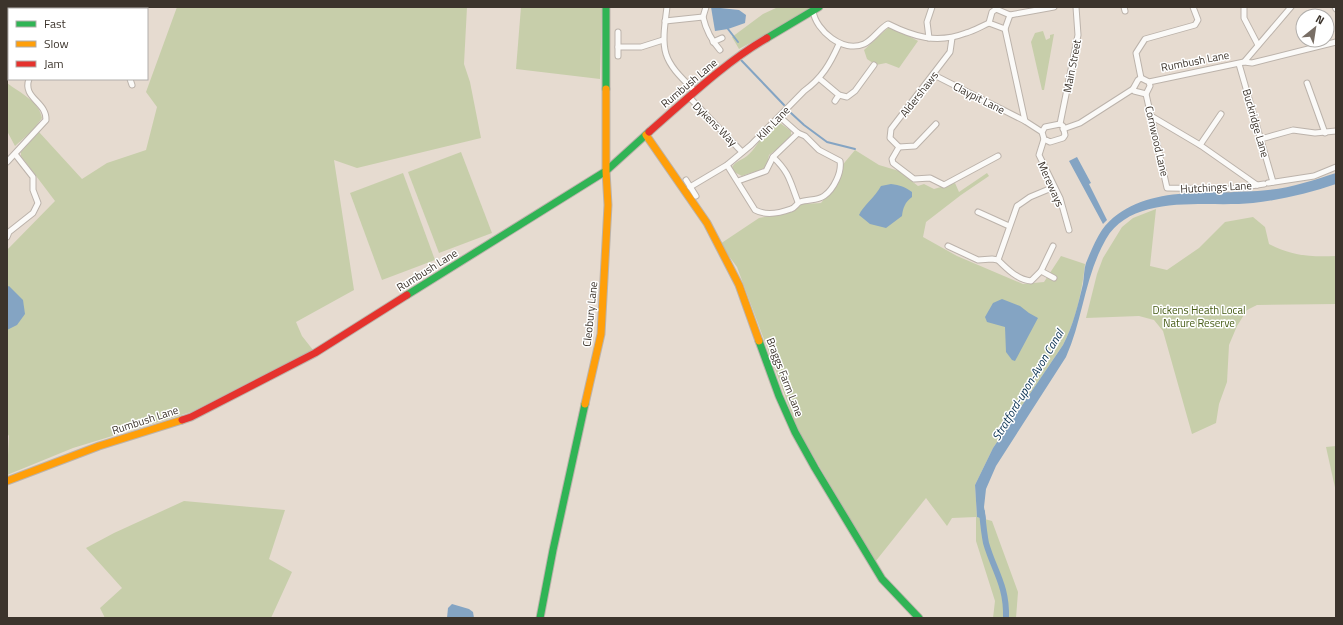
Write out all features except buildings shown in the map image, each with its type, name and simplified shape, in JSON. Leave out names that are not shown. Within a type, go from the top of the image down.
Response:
[{"type":"street","name":"Cleobury Lane","points":[[540,618],[551,557],[601,334],[608,205],[606,171],[606,7]]},
{"type":"street","points":[[667,7],[664,53],[667,61],[695,92]]},
{"type":"street","points":[[706,7],[703,17],[705,28],[712,42],[720,50]]},
{"type":"street","points":[[929,38],[927,22],[932,7]]},
{"type":"street","points":[[990,23],[992,9],[996,9],[1010,15],[1054,7]]},
{"type":"street","name":"Main Street","points":[[1060,124],[1078,35],[1076,7]]},
{"type":"street","points":[[1063,129],[1080,123],[1133,89],[1138,80],[1141,78],[1136,53],[1145,38],[1195,25],[1198,20],[1193,7]]},
{"type":"street","points":[[1244,7],[1244,18],[1258,44]]},
{"type":"street","name":"Rumbush Lane","points":[[1141,78],[1149,82],[1241,63],[1292,7]]},
{"type":"street","name":"Rumbush Lane","points":[[7,481],[99,446],[191,417],[315,353],[606,171],[689,97],[748,49],[816,9]]},
{"type":"street","points":[[816,9],[814,18],[824,31],[839,44],[852,47],[866,44],[884,23],[911,35],[929,38],[952,38],[990,23],[1006,29]]},
{"type":"street","points":[[1010,15],[1006,29],[1025,121],[1042,132],[1044,139],[1050,142],[1063,138],[1065,135],[1060,124],[1045,127],[1042,132]]},
{"type":"street","points":[[665,21],[703,17]]},
{"type":"street","points":[[618,32],[618,56]]},
{"type":"street","points":[[712,42],[722,38]]},
{"type":"street","name":"Aldershaws","points":[[898,147],[890,138],[891,129],[934,75],[950,52],[952,38]]},
{"type":"street","points":[[618,47],[641,47],[664,40]]},
{"type":"street","points":[[1241,63],[1252,63],[1336,42]]},
{"type":"street","name":"Kiln Lane","points":[[690,187],[727,165],[780,117],[804,91],[820,79],[839,44]]},
{"type":"street","name":"Buckridge Lane","points":[[1241,63],[1261,139],[1269,183]]},
{"type":"street","points":[[820,79],[839,95],[847,97],[852,94],[874,65]]},
{"type":"street","name":"Claypit Lane","points":[[934,75],[1025,121]]},
{"type":"street","points":[[7,162],[46,120],[46,113],[43,108],[30,96],[27,89],[29,80]]},
{"type":"street","points":[[130,80],[132,85]]},
{"type":"street","name":"Rumbush Lane","points":[[1146,94],[1150,86],[1149,82]]},
{"type":"street","points":[[1307,83],[1325,133]]},
{"type":"street","points":[[1133,89],[1134,91],[1146,94]]},
{"type":"street","name":"Cornwood Lane","points":[[1146,94],[1167,188]]},
{"type":"street","points":[[835,101],[839,95]]},
{"type":"street","name":"Dykens Way","points":[[689,97],[742,152]]},
{"type":"street","points":[[1200,145],[1221,114]]},
{"type":"street","points":[[1151,116],[1200,145],[1258,185]]},
{"type":"street","points":[[727,165],[756,210],[762,213],[768,214],[791,209],[798,202],[824,196],[834,186],[841,165],[837,158],[819,150],[806,136],[798,133],[780,117]]},
{"type":"street","points":[[936,124],[915,146],[898,147],[892,159],[893,163],[914,179],[930,178],[944,185],[998,156]]},
{"type":"street","points":[[1261,139],[1293,130],[1325,133],[1336,131]]},
{"type":"street","points":[[738,181],[766,171],[773,157],[798,133]]},
{"type":"street","name":"Braggs Farm Lane","points":[[646,135],[707,223],[739,285],[779,396],[795,432],[808,456],[882,579],[919,618]]},
{"type":"street","name":"Mereways","points":[[1044,139],[1038,155],[1060,198],[1069,230]]},
{"type":"street","points":[[7,237],[9,232],[33,213],[38,203],[33,190],[33,177],[15,154]]},
{"type":"street","points":[[773,157],[785,168],[790,176],[798,202]]},
{"type":"street","name":"Hutchings Lane","points":[[1167,188],[1230,188],[1258,185],[1314,176],[1336,167]]},
{"type":"street","points":[[686,180],[696,196]]},
{"type":"street","points":[[998,260],[1017,206],[1030,197],[1054,187]]},
{"type":"street","points":[[978,212],[1010,226]]},
{"type":"street","points":[[948,246],[978,260],[998,260],[1015,275],[1025,281],[1031,281],[1041,272],[1053,246]]},
{"type":"street","points":[[1041,272],[1054,278]]},
{"type":"green space","points":[[177,7],[467,7],[464,64],[470,82],[481,138],[357,168],[334,160],[354,290],[296,322],[302,336],[313,350],[191,412],[73,448],[7,475],[9,436],[7,433],[7,250],[55,201],[21,156],[21,152],[39,132],[82,179],[107,163],[146,150],[157,107],[146,92]]},
{"type":"green space","points":[[521,7],[602,7],[600,79],[516,69]]},
{"type":"green space","points":[[778,7],[810,8],[739,49],[732,37],[763,14]]},
{"type":"green space","points":[[890,26],[918,41],[899,68],[886,63],[876,65],[867,59],[864,50]]},
{"type":"green space","points":[[1043,31],[1046,40],[1050,38],[1050,35],[1054,34],[1044,90],[1042,90],[1031,42],[1035,33]]},
{"type":"green space","points":[[7,83],[33,102],[42,118],[33,130],[15,146],[7,131]]},
{"type":"green space","points":[[780,123],[791,131],[791,137],[787,142],[769,155],[767,166],[761,170],[742,176],[734,172],[732,167],[751,152],[769,129]]},
{"type":"green space","points":[[855,150],[879,165],[899,171],[918,186],[924,184],[934,189],[955,183],[959,192],[987,173],[989,176],[926,222],[923,237],[957,256],[1023,284],[1044,282],[1061,256],[1085,264],[1078,306],[1068,335],[1063,345],[993,448],[975,485],[977,517],[992,521],[1018,592],[1016,618],[993,618],[995,601],[976,541],[976,517],[952,518],[947,526],[926,498],[875,562],[797,428],[737,267],[720,244],[759,218],[788,212],[802,204],[821,203],[831,190],[840,168]]},
{"type":"green space","points":[[461,152],[492,233],[439,253],[408,172]]},
{"type":"green space","points":[[403,173],[435,260],[382,280],[350,193]]},
{"type":"green space","name":"Dickens Heath Local Nature Reserve","points":[[1156,209],[1150,266],[1167,270],[1199,248],[1225,222],[1253,217],[1265,227],[1269,244],[1301,255],[1336,256],[1336,304],[1257,305],[1247,310],[1237,326],[1229,345],[1227,382],[1219,404],[1216,423],[1192,434],[1163,331],[1154,320],[1139,316],[1086,318],[1097,274],[1103,258],[1122,227],[1133,218]]},
{"type":"green space","points":[[1336,446],[1336,492],[1326,447]]},
{"type":"green space","points":[[184,501],[285,510],[269,559],[292,572],[271,618],[105,618],[100,608],[122,588],[86,548],[114,533]]},
{"type":"water","points":[[711,7],[739,10],[746,15],[745,23],[728,29],[715,31]]},
{"type":"water","points":[[1077,157],[1091,183],[1089,184],[1107,220],[1103,224],[1069,161]]},
{"type":"water","points":[[1336,173],[1336,184],[1295,196],[1253,203],[1173,205],[1153,208],[1134,214],[1118,224],[1106,239],[1093,267],[1072,342],[1066,357],[996,466],[986,489],[984,507],[986,520],[977,517],[975,485],[993,448],[1063,345],[1070,330],[1077,308],[1083,284],[1085,265],[1102,230],[1118,214],[1136,204],[1157,197],[1202,192],[1277,189]]},
{"type":"water","points":[[891,184],[909,190],[912,192],[912,197],[905,205],[902,216],[886,228],[870,224],[859,215],[881,186]]},
{"type":"water","points":[[9,286],[23,300],[25,314],[17,325],[7,330],[7,287]]},
{"type":"water","points":[[1002,299],[1020,306],[1038,318],[1015,361],[1012,360],[1006,352],[1005,327],[987,322],[985,317],[993,303]]},
{"type":"water","points":[[452,604],[469,609],[473,612],[474,618],[447,618],[448,608]]},
{"type":"waterway","points":[[728,29],[738,42]]},
{"type":"waterway","points":[[741,60],[784,105]]},
{"type":"waterway","points":[[791,113],[827,142],[855,149]]},
{"type":"waterway","name":"Stratford-upon-Avon Canal","points":[[982,512],[986,543],[1002,587],[1006,606],[1006,618]]},
{"type":"traffic: fast","points":[[606,7],[606,89]]},
{"type":"traffic: fast","points":[[767,38],[819,7]]},
{"type":"traffic: fast","points":[[407,295],[606,171],[649,132]]},
{"type":"traffic: fast","points":[[759,341],[779,396],[795,432],[815,468],[882,579],[919,618]]},
{"type":"traffic: fast","points":[[540,618],[553,550],[585,404]]},
{"type":"traffic: slow","points":[[585,404],[601,334],[608,205],[606,171],[606,89]]},
{"type":"traffic: slow","points":[[646,135],[707,223],[739,285],[759,341]]},
{"type":"traffic: slow","points":[[7,481],[99,446],[182,420]]},
{"type":"traffic: jam","points":[[649,132],[721,70],[767,38]]},
{"type":"traffic: jam","points":[[182,420],[191,417],[315,353],[407,295]]}]
